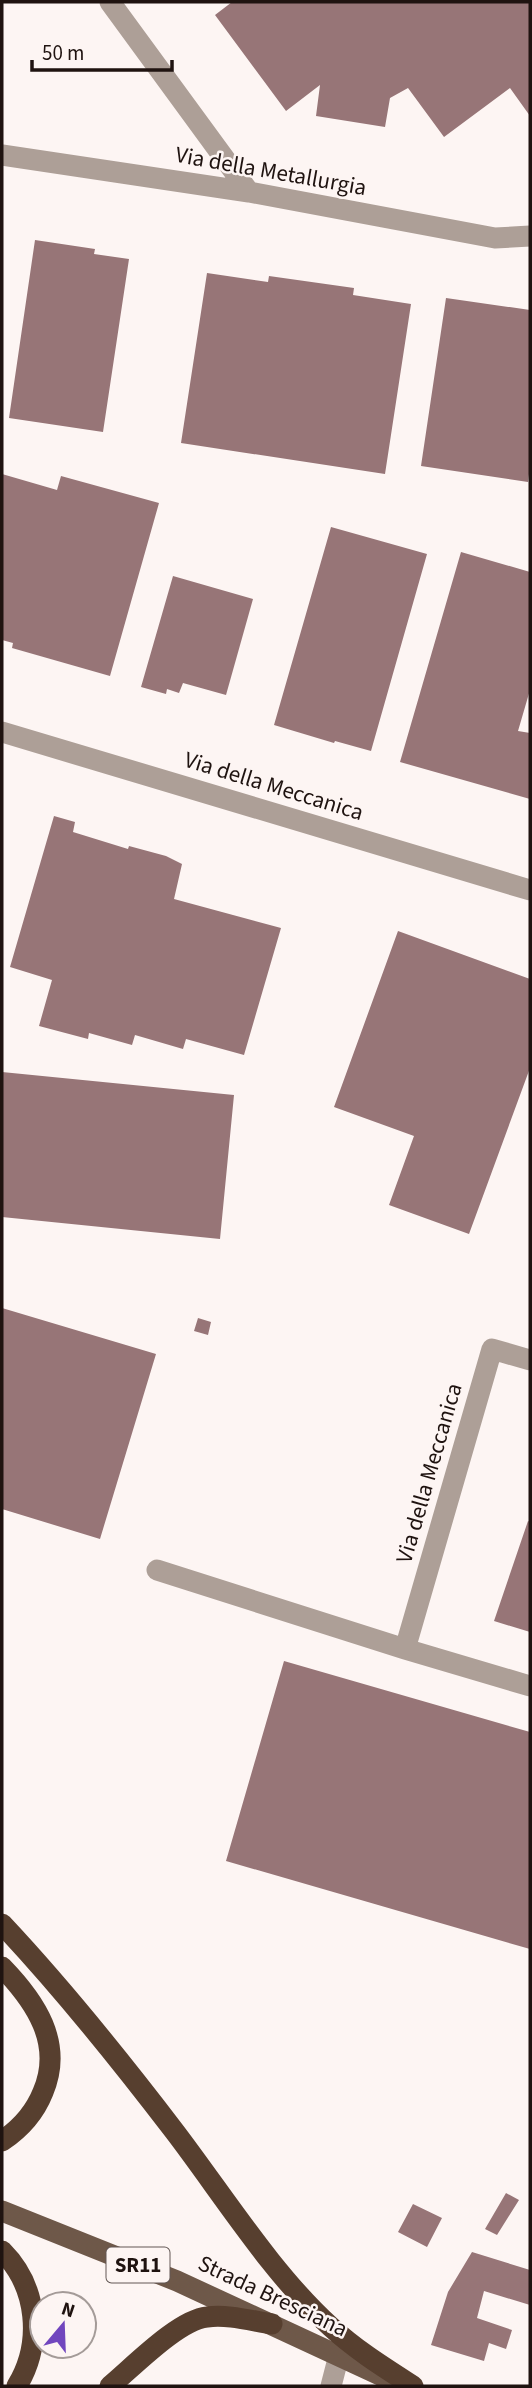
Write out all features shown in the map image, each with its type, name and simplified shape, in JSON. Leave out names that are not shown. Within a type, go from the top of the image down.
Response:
[{"type":"highway","points":[[2,1924],[86,2018],[259,2244],[309,2304],[351,2344],[413,2386]]},
{"type":"highway","points":[[2,1967],[29,1998],[40,2016],[51,2056],[47,2084],[40,2099],[23,2124],[2,2141]]},
{"type":"highway","points":[[2,2250],[18,2271],[33,2308],[32,2347],[17,2386]]},
{"type":"highway","points":[[110,2386],[173,2333],[195,2319],[209,2316],[272,2324]]},
{"type":"main road","name":"Strada Bresciana","points":[[2,2211],[177,2280],[403,2386]]},
{"type":"street","points":[[110,2],[249,192]]},
{"type":"street","name":"Via della Metallurgia","points":[[2,155],[249,192],[495,238],[530,236]]},
{"type":"street","name":"Via della Meccanica","points":[[2,732],[530,890]]},
{"type":"street","name":"Via della Meccanica","points":[[405,1649],[492,1349],[530,1360]]},
{"type":"street","points":[[157,1570],[530,1686]]},
{"type":"street","points":[[331,2386],[339,2355]]},
{"type":"building","points":[[232,2],[530,2],[530,116],[510,88],[444,137],[408,88],[390,98],[385,127],[316,116],[320,85],[286,111],[215,15]]},
{"type":"building","points":[[35,240],[95,249],[94,254],[129,259],[103,432],[9,418]]},
{"type":"building","points":[[207,273],[268,282],[269,276],[354,288],[353,295],[411,304],[385,474],[181,443]]},
{"type":"building","points":[[446,298],[530,310],[528,482],[421,466]]},
{"type":"building","points":[[2,474],[57,490],[61,476],[159,503],[110,676],[12,648],[13,643],[2,640]]},
{"type":"building","points":[[331,527],[427,554],[371,751],[274,725]]},
{"type":"building","points":[[461,552],[530,572],[530,690],[518,731],[530,733],[530,799],[400,762]]},
{"type":"building","points":[[173,576],[253,599],[226,695],[183,683],[179,693],[167,689],[166,694],[141,687]]},
{"type":"building","points":[[54,816],[75,822],[73,832],[128,849],[129,846],[166,856],[182,864],[174,899],[281,928],[244,1055],[186,1039],[183,1049],[135,1035],[132,1045],[89,1033],[88,1039],[39,1026],[52,980],[10,967]]},
{"type":"building","points":[[398,931],[530,979],[530,1068],[469,1234],[389,1205],[414,1136],[334,1107]]},
{"type":"building","points":[[2,1072],[234,1095],[220,1239],[2,1217]]},
{"type":"building","points":[[2,1308],[156,1354],[100,1539],[2,1509]]},
{"type":"building","points":[[198,1318],[211,1322],[208,1335],[194,1331]]},
{"type":"building","points":[[528,1521],[530,1522],[530,1632],[494,1621]]},
{"type":"building","points":[[284,1661],[530,1732],[530,1949],[226,1861]]},
{"type":"building","points":[[506,2193],[519,2200],[497,2235],[485,2229]]},
{"type":"building","points":[[413,2204],[442,2218],[427,2247],[398,2232]]},
{"type":"building","points":[[472,2252],[530,2270],[530,2305],[484,2291],[477,2318],[512,2330],[506,2349],[489,2343],[484,2361],[431,2345],[448,2292]]}]
